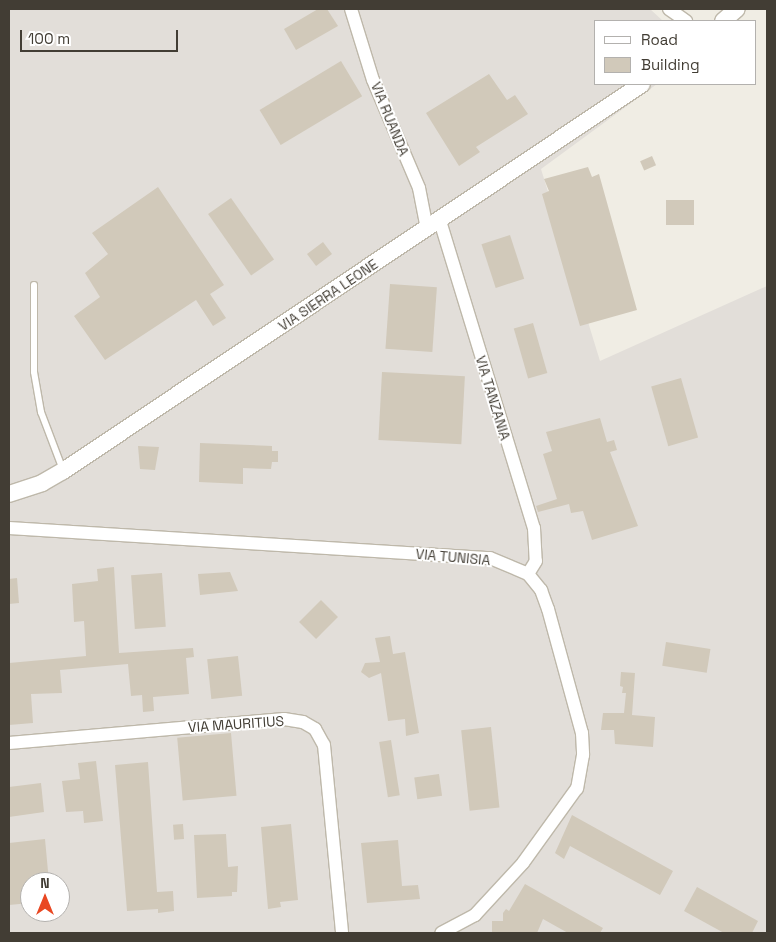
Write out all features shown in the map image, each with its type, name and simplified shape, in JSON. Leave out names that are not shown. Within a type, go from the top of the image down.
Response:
[{"type":"street","name":"VIA RUANDA","points":[[351,9],[373,80],[433,225]]},
{"type":"street","points":[[669,9],[685,20]]},
{"type":"street","points":[[724,20],[737,9]]},
{"type":"street","name":"VIA SIERRA LEONE","points":[[9,494],[42,483],[63,471],[641,85]]},
{"type":"street","name":"VIA TANZANIA","points":[[433,225],[534,528],[536,561],[528,574]]},
{"type":"street","name":"VIA TUNISIA","points":[[9,528],[490,558],[528,574]]},
{"type":"street","points":[[441,933],[457,927],[481,908],[522,863],[577,788],[583,755],[582,733],[548,609],[541,590],[528,574]]},
{"type":"street","name":"VIA MAURITIUS","points":[[9,743],[284,720],[303,722],[315,729],[324,745],[342,933]]},
{"type":"lane","points":[[34,285],[34,372],[41,412],[63,471]]},
{"type":"shaded area","points":[[9,9],[650,9],[662,20],[594,20],[594,85],[656,85],[541,169],[600,361],[767,286],[767,933],[9,933]]},
{"type":"building","points":[[318,9],[327,9],[338,26],[296,50],[284,29]]},
{"type":"building","points":[[341,61],[362,96],[281,145],[260,110]]},
{"type":"building","points":[[489,74],[507,100],[515,95],[528,114],[476,147],[480,152],[459,166],[426,113]]},
{"type":"building","points":[[652,156],[656,165],[644,170],[640,161]]},
{"type":"building","points":[[588,167],[592,177],[599,174],[637,310],[580,326],[542,194],[549,191],[544,179]]},
{"type":"building","points":[[158,187],[224,285],[210,294],[226,318],[213,326],[196,300],[105,360],[74,316],[100,297],[85,273],[108,254],[92,233]]},
{"type":"building","points":[[231,198],[274,259],[251,275],[208,214]]},
{"type":"building","points":[[666,200],[694,200],[694,225],[666,225]]},
{"type":"building","points":[[510,235],[524,279],[496,288],[481,244]]},
{"type":"building","points":[[323,242],[332,254],[316,266],[307,254]]},
{"type":"building","points":[[390,284],[437,287],[432,352],[385,349]]},
{"type":"building","points":[[533,323],[547,373],[528,378],[514,329]]},
{"type":"building","points":[[382,372],[465,376],[461,444],[378,440]]},
{"type":"building","points":[[681,378],[698,438],[668,446],[651,387]]},
{"type":"building","points":[[600,418],[607,442],[614,440],[617,450],[610,452],[638,526],[592,540],[583,511],[571,513],[569,504],[538,512],[536,506],[557,499],[543,454],[552,451],[546,432]]},
{"type":"building","points":[[200,443],[272,446],[272,451],[278,451],[278,462],[272,462],[271,469],[243,468],[243,484],[199,482]]},
{"type":"building","points":[[138,446],[159,447],[155,470],[140,469]]},
{"type":"building","points":[[114,567],[119,653],[193,648],[194,657],[186,658],[189,694],[153,697],[154,711],[143,712],[142,695],[131,696],[128,664],[60,670],[62,693],[31,694],[33,723],[9,725],[9,663],[86,656],[84,621],[74,622],[72,584],[98,581],[97,569]]},
{"type":"building","points":[[230,572],[238,591],[200,595],[198,574]]},
{"type":"building","points":[[162,573],[166,627],[135,629],[131,575]]},
{"type":"building","points":[[17,578],[19,603],[9,604],[9,579]]},
{"type":"building","points":[[321,600],[338,617],[316,639],[299,622]]},
{"type":"building","points":[[390,636],[393,654],[405,652],[419,733],[406,736],[405,719],[388,721],[381,673],[369,678],[361,672],[365,663],[380,662],[375,638]]},
{"type":"building","points":[[666,642],[710,649],[707,673],[662,666]]},
{"type":"building","points":[[238,656],[242,696],[211,699],[207,659]]},
{"type":"building","points":[[621,672],[635,673],[632,715],[655,717],[653,747],[615,744],[614,730],[601,730],[603,713],[624,713],[626,693],[622,693],[623,687],[620,686]]},
{"type":"building","points":[[491,727],[499,808],[470,811],[461,730]]},
{"type":"building","points":[[231,733],[236,796],[183,800],[177,738]]},
{"type":"building","points":[[391,740],[400,795],[388,797],[379,742]]},
{"type":"building","points":[[96,761],[103,821],[84,823],[83,811],[66,812],[62,781],[80,779],[78,763]]},
{"type":"building","points":[[148,762],[157,892],[173,891],[174,911],[158,913],[158,909],[127,911],[115,765]]},
{"type":"building","points":[[439,774],[442,796],[417,799],[414,777]]},
{"type":"building","points":[[41,783],[44,812],[9,817],[9,787]]},
{"type":"building","points":[[572,815],[673,871],[660,895],[570,846],[564,859],[555,853]]},
{"type":"building","points":[[183,824],[184,839],[174,840],[173,825]]},
{"type":"building","points":[[291,824],[298,900],[280,902],[281,907],[268,909],[261,827]]},
{"type":"building","points":[[226,834],[228,867],[238,866],[237,892],[232,892],[232,896],[197,898],[194,835]]},
{"type":"building","points":[[45,839],[48,872],[20,872],[20,904],[9,905],[9,843]]},
{"type":"building","points":[[398,840],[402,886],[418,885],[420,899],[367,903],[361,843]]},
{"type":"building","points":[[525,884],[603,928],[600,933],[568,933],[543,919],[537,933],[492,933],[492,921],[503,921],[503,913],[506,909],[509,911]]},
{"type":"building","points":[[697,887],[758,921],[752,933],[724,933],[684,911]]}]
